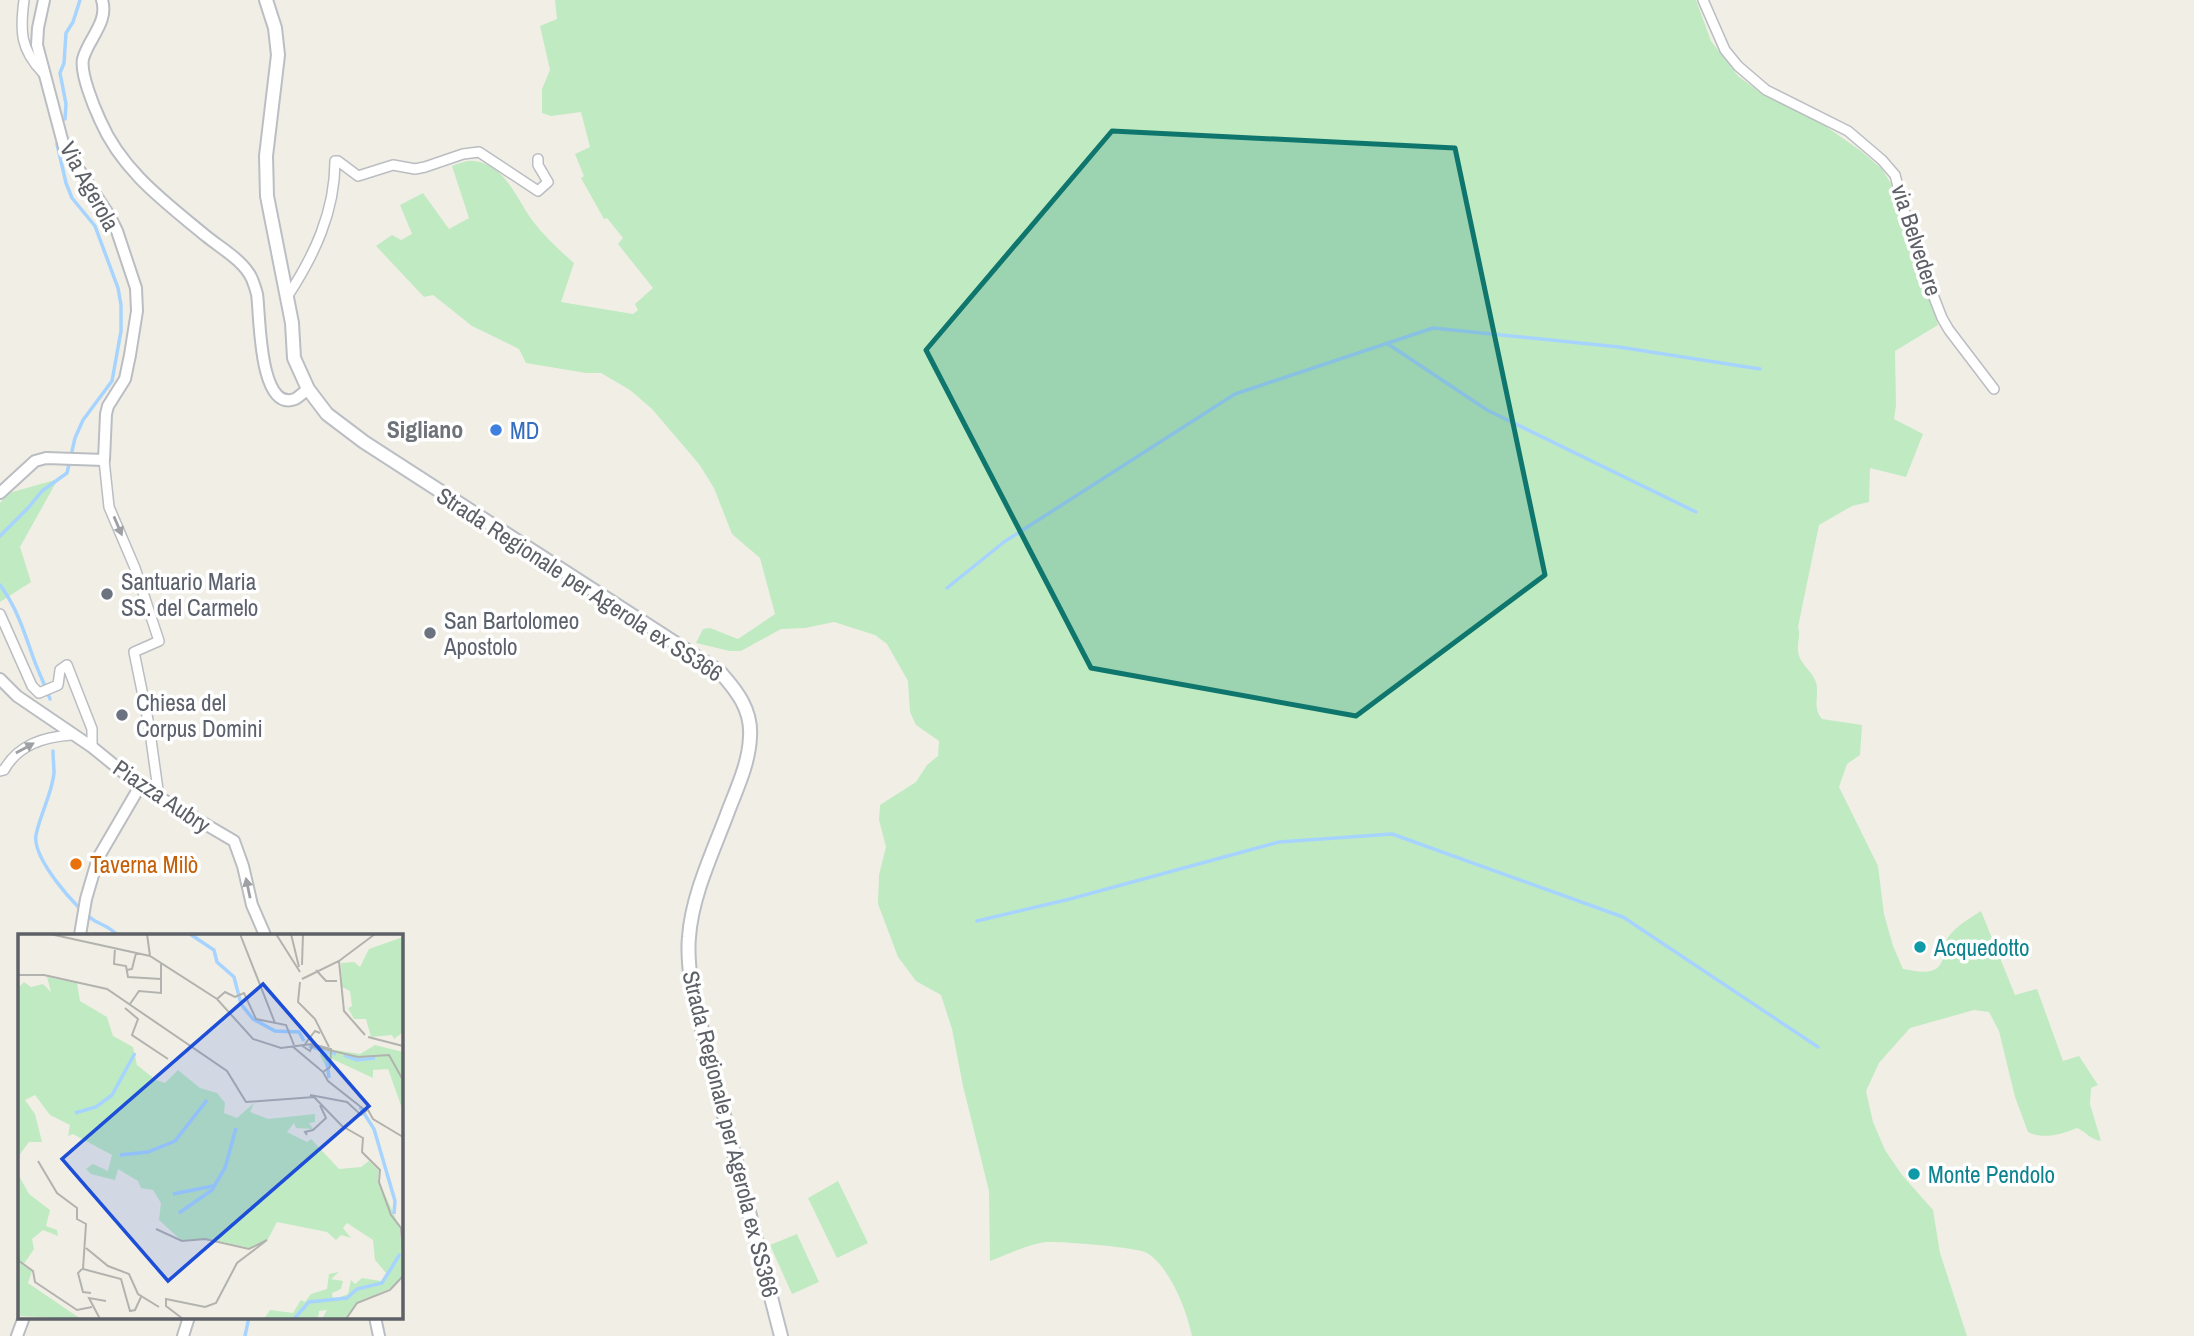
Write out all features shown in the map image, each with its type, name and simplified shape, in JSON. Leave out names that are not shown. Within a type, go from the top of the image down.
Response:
[{"type":"main road","name":"Strada Regionale per Agerola ex SS366","points":[[266,0],[275,28],[278,55],[266,156],[267,196],[287,297],[294,358],[308,389],[327,414],[364,442],[720,672],[740,693],[749,717],[751,736],[746,762],[696,903],[689,936],[689,966],[692,991],[780,1336]]},
{"type":"street","points":[[24,0],[20,28],[26,51],[43,73]]},
{"type":"street","name":"Via Agerola","points":[[44,0],[37,45],[64,147],[110,215],[136,288],[137,311],[125,379],[106,414],[104,460]]},
{"type":"street","name":"Via Agerola","points":[[102,0],[104,5],[100,26],[83,59],[83,68],[100,119],[114,146],[131,171],[150,189],[245,267],[257,293],[265,372],[280,396],[287,400],[308,389]]},
{"type":"street","name":"via Belvedere","points":[[1703,0],[1725,50],[1755,81],[1766,90],[1848,131],[1895,175],[1913,243],[1942,318],[1994,389]]},
{"type":"street","points":[[287,297],[313,257],[335,176],[335,161],[358,176],[393,166],[415,169],[479,152],[538,191],[548,182],[538,165],[538,159]]},
{"type":"street","points":[[0,493],[35,461],[46,458],[104,460],[109,507],[135,568],[159,641],[134,652],[149,726],[159,797]]},
{"type":"street","points":[[0,614],[32,686],[39,694],[58,685],[60,670],[67,665],[92,729],[92,747]]},
{"type":"street","name":"Piazza Aubry","points":[[0,679],[17,696],[92,747],[140,786],[234,841],[252,905],[265,934]]},
{"type":"street","points":[[0,771],[4,770],[18,751],[45,739],[71,735]]},
{"type":"street","points":[[80,931],[98,858],[140,786]]},
{"type":"street","points":[[16,1336],[24,1318]]},
{"type":"street","points":[[183,1336],[189,1318]]},
{"type":"street","points":[[375,1318],[379,1336]]},
{"type":"highlighted area","points":[[1112,131],[1455,148],[1545,575],[1356,716],[1091,668],[926,350]]},
{"type":"green space","points":[[555,0],[1696,0],[1711,41],[1738,76],[1761,93],[1821,123],[1882,169],[1894,189],[1938,325],[1895,351],[1894,419],[1923,434],[1906,477],[1870,468],[1869,502],[1852,506],[1819,525],[1798,627],[1799,654],[1815,680],[1817,709],[1822,719],[1862,725],[1860,755],[1847,764],[1839,787],[1878,866],[1884,914],[1903,969],[1925,972],[1935,969],[1942,961],[1945,944],[1950,935],[1981,911],[2015,995],[2037,989],[2063,1061],[2079,1056],[2098,1085],[2091,1088],[2090,1104],[2101,1141],[2077,1128],[2046,1136],[2028,1132],[2015,1097],[1999,1031],[1989,1012],[1974,1010],[1910,1028],[1879,1063],[1866,1091],[1873,1122],[1885,1150],[1902,1175],[1933,1210],[1940,1253],[1967,1336],[1192,1336],[1182,1302],[1170,1279],[1147,1253],[1081,1243],[1046,1242],[990,1261],[989,1191],[952,1029],[941,995],[916,981],[898,957],[878,904],[879,875],[886,847],[879,820],[880,805],[916,782],[927,765],[938,756],[939,741],[916,725],[910,712],[908,681],[887,644],[875,635],[834,622],[805,628],[781,629],[741,651],[696,643],[703,629],[710,628],[738,639],[775,614],[760,558],[732,534],[714,488],[699,464],[652,409],[630,390],[601,373],[526,363],[519,349],[472,326],[433,295],[424,297],[376,246],[392,235],[401,240],[412,234],[400,205],[423,193],[449,229],[469,218],[452,166],[471,161],[484,163],[501,175],[532,220],[574,263],[561,302],[633,314],[638,310],[635,304],[653,288],[618,244],[623,238],[607,218],[604,219],[581,178],[584,176],[575,154],[590,147],[581,112],[551,116],[542,113],[542,89],[550,70],[540,26],[557,19]]},
{"type":"green space","points":[[58,479],[20,547],[31,582],[0,602],[0,503],[9,493]]},
{"type":"green space","points":[[838,1181],[868,1243],[837,1258],[808,1198]]},
{"type":"green space","points":[[797,1234],[819,1282],[792,1294],[770,1245]]},
{"type":"waterway","points":[[65,119],[66,104],[60,73],[64,63],[66,33],[73,22],[80,0]]},
{"type":"waterway","points":[[0,536],[42,491],[67,473],[75,438],[83,420],[112,381],[121,331],[118,288],[95,226],[72,198],[57,144]]},
{"type":"waterway","points":[[947,588],[1004,542],[1235,394],[1433,328],[1619,347],[1760,369]]},
{"type":"waterway","points":[[1388,344],[1487,410],[1696,512]]},
{"type":"waterway","points":[[0,585],[19,619],[50,699]]},
{"type":"waterway","points":[[53,751],[53,781],[38,827],[37,845],[48,869],[67,895],[87,915],[116,934]]},
{"type":"waterway","points":[[977,921],[1070,899],[1279,842],[1392,834],[1623,917],[1818,1047]]},
{"type":"waterway","points":[[245,1336],[249,1318]]},
{"type":"place","name":"MD","points":[[496,430]]},
{"type":"place","name":"Santuario Maria SS. del Carmelo","points":[[107,594]]},
{"type":"place","name":"San Bartolomeo Apostolo","points":[[430,633]]},
{"type":"place","name":"Chiesa del Corpus Domini","points":[[122,715]]},
{"type":"place","name":"Taverna Milò","points":[[76,864]]},
{"type":"place","name":"Acquedotto","points":[[1920,947]]},
{"type":"place","name":"Monte Pendolo","points":[[1914,1174]]},
{"type":"district","name":"Sigliano","points":[[425,429]]}]
